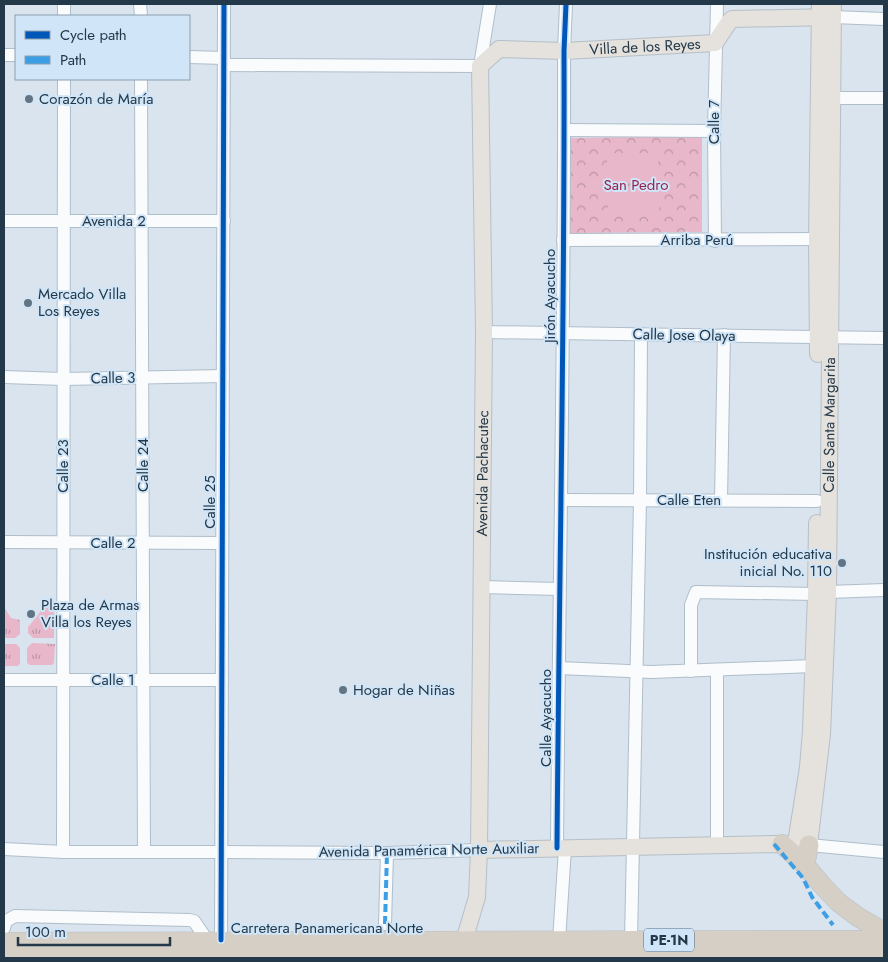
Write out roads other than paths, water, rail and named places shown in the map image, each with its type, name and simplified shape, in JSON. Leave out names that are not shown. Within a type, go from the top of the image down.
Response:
[{"type":"highway","points":[[795,844],[805,865]]},
{"type":"highway","points":[[795,844],[805,865],[838,902],[858,917],[884,932]]},
{"type":"highway","name":"Carretera Panamericana Norte","points":[[4,942],[214,940],[461,952]]},
{"type":"highway","name":"Carretera Panamericana Norte","points":[[563,951],[631,940],[884,940]]},
{"type":"highway","name":"Carretera Panamericana Norte","points":[[4,955],[563,951],[884,957]]},
{"type":"main road","name":"Villa de los Reyes","points":[[480,66],[499,49],[564,51],[715,43],[732,19],[826,10]]},
{"type":"main road","name":"Calle Santa Margarita","points":[[795,844],[822,734],[823,239],[826,10]]},
{"type":"main road","name":"Avenida Pachacutec","points":[[461,952],[477,897],[479,850],[484,332],[480,66]]},
{"type":"main road","name":"Calle Santa Margarita","points":[[795,844],[808,767],[813,666],[822,593],[817,501],[823,337]]},
{"type":"main road","name":"Avenida Panamérica Norte Auxiliar","points":[[479,850],[795,844]]},
{"type":"street","name":"Calle 25","points":[[214,940],[221,852],[224,4]]},
{"type":"street","name":"Avenida Pachacutec","points":[[480,66],[490,4]]},
{"type":"street","name":"Jirón Ayacucho","points":[[559,589],[562,500],[564,51],[566,4]]},
{"type":"street","name":"Calle 7","points":[[715,241],[714,131],[717,4]]},
{"type":"street","points":[[826,10],[884,18]]},
{"type":"street","points":[[190,57],[224,61],[480,66]]},
{"type":"street","name":"Calle 23","points":[[63,852],[64,80]]},
{"type":"street","name":"Calle 24","points":[[141,80],[144,852]]},
{"type":"street","points":[[825,98],[884,98]]},
{"type":"street","points":[[564,130],[714,131]]},
{"type":"street","name":"Avenida 2","points":[[4,221],[224,221]]},
{"type":"street","name":"Arriba Perú","points":[[563,240],[715,241],[823,239]]},
{"type":"street","name":"Calle Jose Olaya","points":[[484,332],[884,338]]},
{"type":"street","points":[[631,940],[640,500],[641,334]]},
{"type":"street","points":[[721,500],[724,336]]},
{"type":"street","name":"Calle 3","points":[[4,377],[63,379],[223,376]]},
{"type":"street","name":"Calle Eten","points":[[562,500],[817,501]]},
{"type":"street","name":"Calle 2","points":[[4,542],[222,543]]},
{"type":"street","points":[[483,587],[559,589]]},
{"type":"street","name":"Calle Ayacucho","points":[[559,589],[558,668],[563,951]]},
{"type":"street","points":[[691,671],[691,605],[696,592],[822,593],[884,590]]},
{"type":"street","points":[[558,668],[637,672],[813,666]]},
{"type":"street","points":[[717,670],[717,845]]},
{"type":"street","name":"Calle 1","points":[[4,680],[222,680]]},
{"type":"street","name":"Avenida Panamérica Norte Auxiliar","points":[[795,844],[884,852]]},
{"type":"street","name":"Avenida Panamérica Norte Auxiliar","points":[[4,849],[63,852],[387,854],[479,850]]},
{"type":"street","points":[[386,924],[387,854]]},
{"type":"street","points":[[4,928],[6,921],[15,916],[189,920],[194,921],[214,940]]},
{"type":"place","name":"Corazón de María","points":[[29,99]]},
{"type":"place","name":"Mercado Villa Los Reyes","points":[[28,303]]},
{"type":"place","name":"Institución educativa inicial No. 110","points":[[842,563]]},
{"type":"place","name":"Plaza de Armas Villa los Reyes","points":[[31,614]]},
{"type":"place","name":"Hogar de Niñas","points":[[343,690]]},
{"type":"park label","name":"San Pedro","points":[[636,185]]}]
